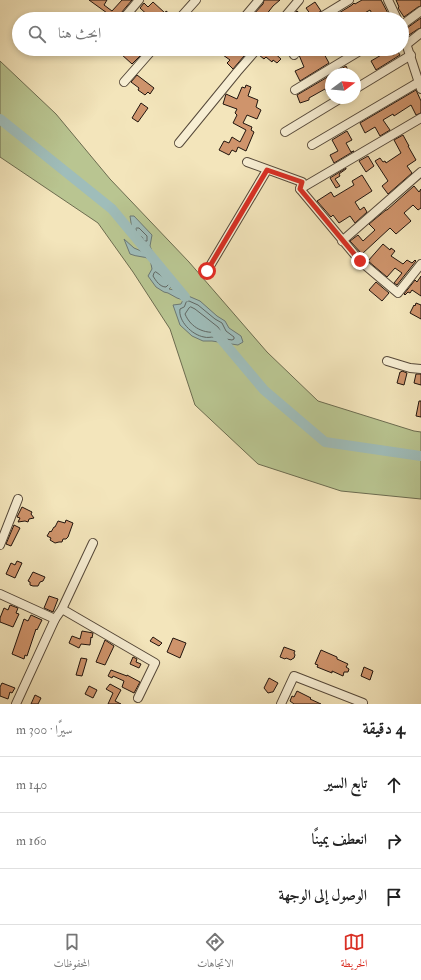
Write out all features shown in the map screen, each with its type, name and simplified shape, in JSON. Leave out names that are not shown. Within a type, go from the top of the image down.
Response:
[{"type":"street","points":[[129,12],[140,0]]},
{"type":"street","points":[[186,12],[196,0]]},
{"type":"street","points":[[249,12],[259,0]]},
{"type":"street","points":[[289,12],[299,0]]},
{"type":"street","points":[[329,12],[348,0]]},
{"type":"street","points":[[388,0],[394,12]]},
{"type":"street","points":[[409,20],[421,12]]},
{"type":"street","points":[[409,42],[421,33]]},
{"type":"street","points":[[312,144],[419,79],[409,50]]},
{"type":"street","points":[[361,85],[411,55]]},
{"type":"street","points":[[124,82],[147,56]]},
{"type":"street","points":[[179,143],[251,56]]},
{"type":"street","points":[[295,90],[351,56]]},
{"type":"street","points":[[285,132],[331,104]]},
{"type":"street","points":[[300,189],[421,118]]},
{"type":"street","points":[[247,162],[302,182],[300,189]]},
{"type":"street","points":[[207,271],[267,170]]},
{"type":"street","points":[[342,241],[421,172]]},
{"type":"street","points":[[300,189],[360,261],[398,293],[421,264]]},
{"type":"street","points":[[387,361],[410,368],[421,369]]},
{"type":"street","points":[[0,545],[18,499]]},
{"type":"street","points":[[16,704],[55,618],[62,609],[93,543]]},
{"type":"street","points":[[0,594],[55,618]]},
{"type":"street","points":[[62,609],[156,663],[138,698]]},
{"type":"street","points":[[281,704],[294,676],[363,703],[362,704]]},
{"type":"green space","points":[[0,61],[56,114],[110,179],[189,262],[267,352],[318,401],[421,432],[421,499],[341,491],[258,464],[195,405],[170,329],[133,272],[98,223],[0,157]]},
{"type":"water","points":[[130,216],[134,216],[152,235],[150,246],[159,269],[172,277],[175,283],[169,289],[175,290],[177,286],[186,295],[200,301],[225,321],[229,328],[241,336],[243,342],[238,345],[203,341],[192,336],[180,325],[173,305],[181,304],[183,300],[156,287],[148,276],[152,269],[150,259],[130,254],[124,239],[134,248],[141,251],[142,247],[139,240],[135,239],[133,236]]},
{"type":"building","points":[[89,0],[107,0],[104,5],[112,11],[122,0],[132,0],[122,12],[106,12]]},
{"type":"building","points":[[264,0],[280,0],[268,12],[256,12],[263,4]]},
{"type":"building","points":[[362,0],[381,0],[387,12],[371,12],[370,10],[366,12],[340,12],[354,3],[355,4]]},
{"type":"building","points":[[396,0],[421,0],[421,6],[409,13],[409,12],[401,12],[398,8],[399,7]]},
{"type":"building","points":[[153,2],[164,12],[144,12],[140,8],[144,3],[148,7]]},
{"type":"building","points":[[315,2],[321,11],[309,12],[306,8]]},
{"type":"building","points":[[421,18],[421,28],[409,35],[409,27]]},
{"type":"building","points":[[123,56],[140,56],[132,64]]},
{"type":"building","points":[[224,56],[244,56],[233,69],[227,63],[230,60]]},
{"type":"building","points":[[260,56],[278,56],[281,59],[277,63],[273,60],[272,62],[266,57],[264,59]]},
{"type":"building","points":[[299,56],[325,56],[329,63],[300,81],[295,71],[304,67]]},
{"type":"building","points":[[380,56],[398,56],[376,70],[371,61]]},
{"type":"building","points":[[137,75],[154,88],[150,94],[148,92],[145,95],[131,82]]},
{"type":"building","points":[[325,79],[325,89],[309,98],[309,100],[300,103],[297,95]]},
{"type":"building","points":[[246,85],[251,87],[248,96],[258,100],[256,107],[261,110],[257,119],[247,115],[243,123],[252,127],[251,130],[254,132],[246,151],[238,147],[236,152],[232,150],[229,155],[219,150],[224,141],[229,143],[232,137],[240,142],[246,130],[233,123],[237,115],[235,113],[237,109],[223,104],[226,94],[237,99],[242,87],[245,88]]},
{"type":"building","points":[[416,90],[421,101],[421,113],[416,115],[411,105],[394,116],[393,114],[383,120],[390,130],[380,136],[375,127],[365,133],[360,123]]},
{"type":"building","points":[[141,103],[148,108],[138,122],[132,118]]},
{"type":"building","points":[[347,131],[352,140],[346,143],[351,152],[354,151],[334,163],[330,155],[338,151],[332,140]]},
{"type":"building","points":[[403,135],[416,160],[407,166],[412,173],[388,194],[382,186],[388,181],[375,161],[380,158],[386,163],[401,153],[394,140]]},
{"type":"building","points":[[368,156],[374,166],[366,172],[359,161]]},
{"type":"building","points":[[346,168],[339,174],[340,176],[335,179],[340,186],[336,188],[330,178]]},
{"type":"building","points":[[362,175],[372,191],[355,202],[360,210],[364,207],[367,212],[355,223],[350,216],[339,223],[333,215],[331,217],[317,201],[331,192],[334,197],[354,185],[352,181]]},
{"type":"building","points":[[414,186],[419,192],[421,189],[421,208],[418,210],[413,205],[404,213],[411,221],[396,234],[390,228],[362,254],[350,241],[358,235],[363,241],[375,230],[369,224]]},
{"type":"building","points":[[383,244],[390,250],[391,248],[395,251],[391,256],[403,264],[407,260],[412,263],[415,260],[416,261],[397,285],[394,283],[402,273],[395,268],[387,277],[368,261]]},
{"type":"building","points":[[421,276],[421,296],[412,290],[410,293],[408,292],[405,295],[404,294],[415,280],[417,282]]},
{"type":"building","points":[[376,282],[389,293],[382,301],[369,290]]},
{"type":"building","points":[[416,303],[421,305],[421,319],[410,313]]},
{"type":"building","points":[[402,371],[407,373],[404,385],[397,383],[400,372]]},
{"type":"building","points":[[416,374],[421,374],[421,385],[414,383]]},
{"type":"building","points":[[419,401],[421,401],[421,417],[416,416]]},
{"type":"building","points":[[22,507],[32,512],[31,514],[34,518],[29,519],[28,522],[18,522],[20,518],[17,517]]},
{"type":"building","points":[[66,520],[73,523],[68,537],[63,539],[62,542],[55,543],[50,540],[51,538],[47,536],[58,521],[65,523]]},
{"type":"building","points":[[14,525],[20,528],[11,546],[6,544]]},
{"type":"building","points":[[17,561],[22,563],[15,578],[6,574],[11,563],[15,565]]},
{"type":"building","points":[[33,572],[45,577],[38,586],[30,585],[30,582],[28,581]]},
{"type":"building","points":[[49,596],[58,599],[53,612],[44,608]]},
{"type":"building","points":[[10,605],[18,608],[16,613],[19,614],[13,627],[0,622],[4,608],[8,610]]},
{"type":"building","points":[[31,615],[42,620],[37,630],[36,629],[27,656],[25,655],[24,659],[12,654],[24,619],[28,621]]},
{"type":"building","points":[[82,631],[93,633],[90,645],[81,644],[79,648],[69,643],[72,636],[80,639]]},
{"type":"building","points":[[153,637],[162,643],[159,646],[150,641]]},
{"type":"building","points":[[173,638],[186,643],[180,658],[167,652]]},
{"type":"building","points":[[105,640],[114,646],[105,665],[96,662]]},
{"type":"building","points":[[284,647],[295,651],[294,658],[291,660],[280,657]]},
{"type":"building","points":[[321,650],[348,664],[346,667],[349,669],[348,672],[344,672],[343,676],[317,667],[318,665],[315,664]]},
{"type":"building","points":[[133,657],[137,659],[136,662],[141,664],[139,668],[130,664]]},
{"type":"building","points":[[81,658],[87,659],[82,676],[76,675]]},
{"type":"building","points":[[364,667],[373,671],[370,680],[361,676]]},
{"type":"building","points":[[111,670],[127,675],[140,682],[134,693],[122,687],[124,681],[113,676],[112,678],[108,676]]},
{"type":"building","points":[[269,678],[278,683],[273,692],[268,693],[264,688]]},
{"type":"building","points":[[2,683],[15,688],[12,693],[10,692],[8,699],[0,696],[0,687]]},
{"type":"building","points":[[110,684],[121,690],[115,701],[121,704],[108,704],[113,693],[106,689]]},
{"type":"building","points":[[89,686],[97,690],[93,698],[85,694]]},
{"type":"building","points":[[297,691],[321,704],[294,704],[290,701],[292,696],[294,697]]},
{"type":"building","points":[[35,695],[41,698],[38,704],[31,704]]},
{"type":"waterway","points":[[0,119],[112,209],[185,297]]},
{"type":"waterway","points":[[216,333],[264,390],[325,442],[421,456]]},
{"type":"route","points":[[207,271],[267,170],[302,182],[300,189],[360,261]]}]
